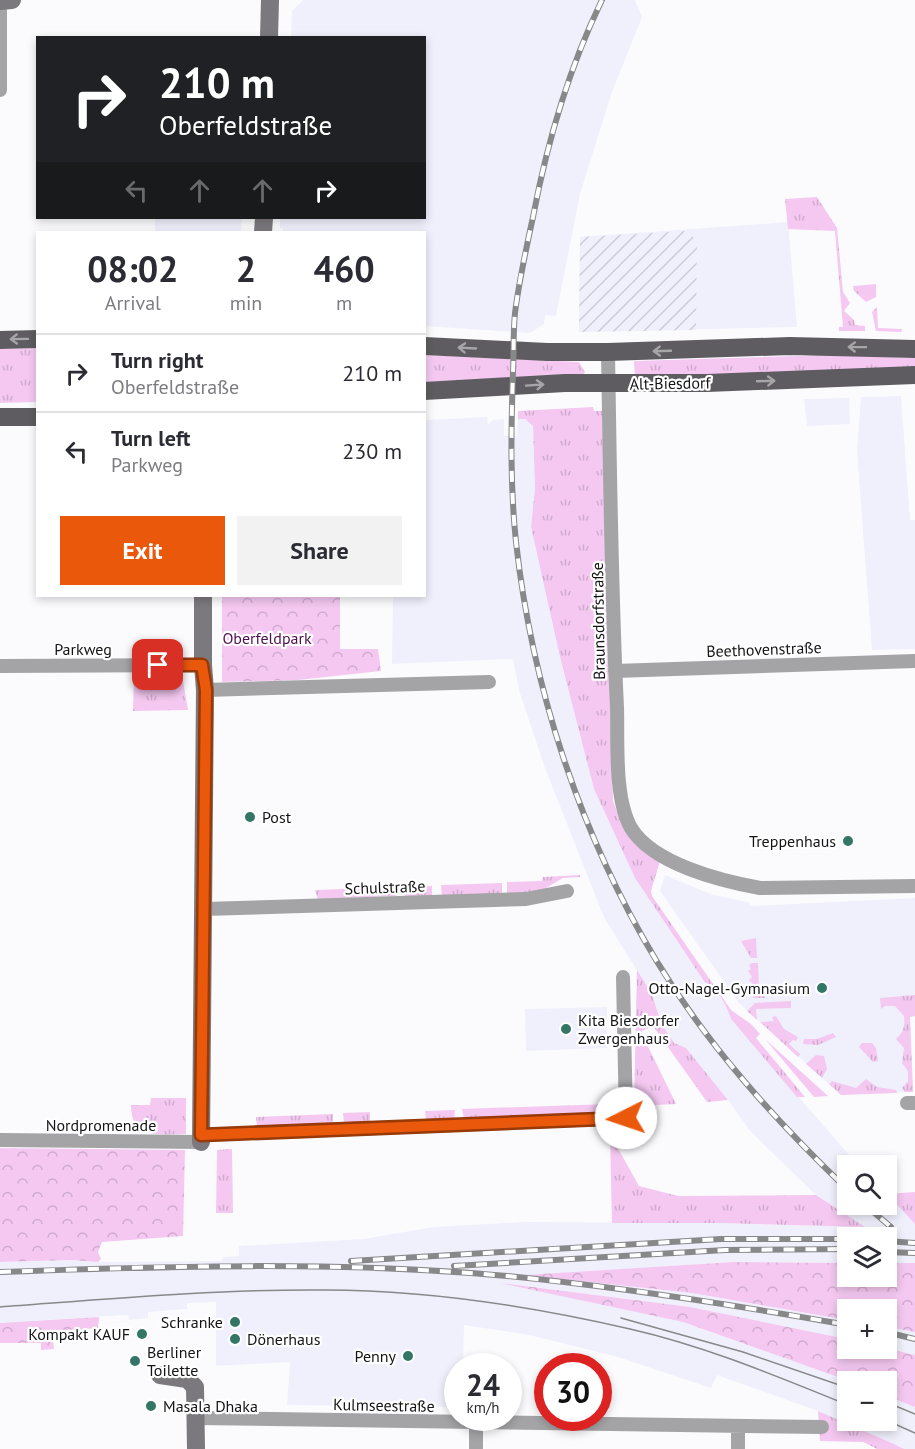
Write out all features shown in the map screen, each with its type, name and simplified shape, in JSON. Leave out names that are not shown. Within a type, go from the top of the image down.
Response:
[{"type":"main road","points":[[0,340],[36,339]]},
{"type":"main road","name":"Alt-Biesdorf","points":[[426,346],[547,352],[790,346],[915,348]]},
{"type":"main road","name":"Alt-Biesdorf","points":[[426,392],[565,383],[707,383],[915,375]]},
{"type":"main road","points":[[0,417],[36,417]]},
{"type":"street","points":[[0,90],[0,2],[12,0]]},
{"type":"street","points":[[269,36],[270,0]]},
{"type":"street","name":"Braunsdorfstraße","points":[[609,352],[615,671],[621,802],[632,828],[643,842],[656,852],[677,862],[716,878],[760,888],[915,885]]},
{"type":"street","points":[[201,1138],[206,690],[202,665],[203,597]]},
{"type":"street","name":"Beethovenstraße","points":[[615,671],[915,661]]},
{"type":"street","name":"Parkweg","points":[[0,666],[202,665]]},
{"type":"street","points":[[206,690],[489,682]]},
{"type":"street","name":"Schulstraße","points":[[204,909],[526,899],[567,891]]},
{"type":"street","name":"Nordpromenade","points":[[0,1140],[201,1138],[626,1118],[623,977]]},
{"type":"street","points":[[160,1375],[187,1379],[195,1387],[197,1394],[196,1449]]},
{"type":"street","name":"Kulmseestraße","points":[[197,1418],[444,1422]]},
{"type":"street","name":"Kulmseestraße","points":[[522,1423],[822,1427]]},
{"type":"street","points":[[738,1426],[738,1449]]},
{"type":"street","points":[[476,1431],[476,1449]]},
{"type":"shaded area","points":[[303,0],[635,0],[642,17],[612,92],[580,194],[556,316],[545,315],[544,324],[530,333],[426,326],[426,231],[283,231],[283,228],[280,228],[280,219],[426,219],[426,36],[291,36],[292,11]]},
{"type":"shaded area","points":[[155,219],[242,219],[241,231],[155,231]]},
{"type":"shaded area","points":[[788,222],[797,327],[579,332],[580,237]]},
{"type":"shaded area","points":[[687,231],[697,241],[696,330],[579,332],[580,237]]},
{"type":"shaded area","points":[[901,396],[910,520],[915,520],[915,649],[872,650],[857,451],[861,397]]},
{"type":"shaded area","points":[[849,398],[850,424],[807,426],[804,399]]},
{"type":"shaded area","points":[[487,417],[488,425],[493,420],[504,419],[504,436],[517,436],[518,419],[525,419],[533,426],[535,489],[531,527],[560,657],[594,789],[635,878],[704,981],[713,986],[731,1019],[849,1155],[837,1155],[837,1209],[816,1195],[751,1132],[686,1048],[674,1043],[661,1023],[652,994],[601,910],[545,768],[519,690],[513,659],[392,664],[393,597],[426,597],[426,420]]},
{"type":"shaded area","name":"Otto-Nagel-Gymnasium","points":[[665,875],[713,895],[748,902],[751,906],[915,898],[915,1016],[910,1017],[913,1092],[841,1095],[739,1003],[660,891]]},
{"type":"shaded area","name":"Kita Biesdorfer Zwergenhaus","points":[[607,1007],[607,1048],[526,1051],[525,1009]]},
{"type":"shaded area","points":[[897,1205],[915,1224],[915,1263],[897,1263],[897,1227],[864,1227],[846,1215],[897,1215]]},
{"type":"shaded area","points":[[524,1222],[720,1223],[864,1227],[837,1227],[837,1263],[733,1262],[531,1275],[692,1293],[837,1318],[837,1337],[690,1307],[511,1285],[683,1322],[837,1377],[837,1419],[717,1375],[711,1388],[612,1356],[612,1353],[602,1353],[529,1335],[464,1325],[463,1353],[444,1353],[444,1407],[287,1405],[290,1362],[216,1366],[216,1302],[187,1303],[187,1309],[148,1312],[148,1318],[129,1320],[126,1315],[0,1323],[0,1262],[221,1261],[224,1257],[239,1256],[239,1246],[363,1239],[434,1227]]},
{"type":"shaded area","points":[[897,1329],[915,1332],[915,1355],[897,1350]]},
{"type":"shaded area","points":[[897,1400],[915,1407],[915,1449],[904,1449],[863,1431],[897,1431]]},
{"type":"green space","points":[[817,197],[837,228],[843,292],[850,303],[844,311],[854,320],[855,325],[865,326],[865,331],[839,331],[839,327],[843,327],[835,231],[788,229],[785,199]]},
{"type":"green space","points":[[876,284],[876,297],[866,302],[854,291],[853,286]]},
{"type":"green space","points":[[877,307],[878,328],[902,329],[901,332],[876,331],[872,312]]},
{"type":"green space","points":[[36,348],[36,402],[0,403],[0,349]]},
{"type":"green space","points":[[426,355],[579,362],[585,372],[582,376],[426,385]]},
{"type":"green space","points":[[832,355],[915,358],[915,368],[635,378],[634,361]]},
{"type":"green space","points":[[593,407],[594,411],[602,411],[613,801],[623,826],[660,861],[651,891],[652,896],[731,1010],[751,1024],[760,1034],[756,1038],[805,1097],[797,1097],[731,1019],[724,1002],[704,981],[635,878],[594,789],[560,657],[531,527],[535,489],[533,426],[525,419],[518,419],[518,411]]},
{"type":"green space","name":"Oberfeldpark","points":[[222,597],[340,597],[340,649],[378,649],[381,671],[298,680],[222,682]]},
{"type":"green space","points":[[134,675],[182,675],[188,710],[133,711]]},
{"type":"green space","points":[[580,875],[580,877],[563,878],[541,891],[507,894],[507,882],[542,881],[543,877]]},
{"type":"green space","points":[[502,883],[502,894],[442,897],[441,885]]},
{"type":"green space","points":[[432,886],[432,897],[405,898],[403,887]]},
{"type":"green space","points":[[398,887],[396,896],[318,899],[315,890]]},
{"type":"green space","points":[[756,938],[757,958],[751,958],[741,941]]},
{"type":"green space","points":[[752,963],[758,963],[759,988],[764,989],[765,998],[753,998],[752,983],[749,980],[752,977],[748,971]]},
{"type":"green space","points":[[637,970],[652,994],[661,1023],[674,1043],[686,1048],[728,1100],[707,1102],[653,1026],[642,1031],[642,1034],[676,1104],[634,1106]]},
{"type":"green space","points":[[915,995],[915,1016],[910,1017],[913,1092],[905,1092],[902,1088],[908,1081],[908,1071],[902,1063],[904,1048],[896,1039],[903,1029],[904,1016],[895,1006],[885,1006],[881,1009],[880,998]]},
{"type":"green space","points":[[791,1001],[791,1008],[756,1009],[757,1020],[747,1011],[755,1003]]},
{"type":"green space","points":[[776,1016],[784,1029],[798,1037],[796,1041],[793,1040],[789,1044],[800,1054],[798,1057],[760,1022],[774,1021],[772,1017]]},
{"type":"green space","points":[[833,1033],[836,1037],[818,1045],[803,1044],[804,1039],[817,1039]]},
{"type":"green space","points":[[765,1039],[828,1096],[814,1097]]},
{"type":"green space","points":[[862,1043],[872,1043],[876,1048],[878,1061],[873,1062],[859,1047]]},
{"type":"green space","points":[[816,1055],[824,1056],[827,1069],[822,1078],[806,1064]]},
{"type":"green space","points":[[866,1079],[877,1087],[896,1090],[897,1093],[841,1095],[829,1084],[832,1081],[856,1088]]},
{"type":"green space","points":[[151,1098],[186,1098],[186,1134],[149,1133],[136,1124],[132,1116],[131,1105],[150,1105]]},
{"type":"green space","points":[[609,1104],[607,1111],[601,1114],[464,1119],[462,1109]]},
{"type":"green space","points":[[455,1110],[454,1119],[426,1120],[425,1111]]},
{"type":"green space","points":[[370,1112],[370,1122],[344,1123],[343,1113]]},
{"type":"green space","points":[[333,1114],[333,1124],[257,1127],[256,1117]]},
{"type":"green space","points":[[610,1134],[639,1186],[678,1196],[816,1195],[837,1209],[837,1215],[847,1215],[865,1227],[720,1223],[612,1223]]},
{"type":"green space","points":[[0,1148],[185,1150],[183,1236],[102,1242],[98,1252],[101,1259],[98,1262],[72,1260],[0,1262]]},
{"type":"green space","points":[[232,1149],[233,1213],[216,1213],[217,1150]]},
{"type":"green space","points":[[915,1192],[915,1224],[897,1205],[897,1193]]},
{"type":"green space","points":[[733,1262],[837,1263],[837,1287],[897,1287],[897,1263],[915,1263],[915,1332],[897,1329],[897,1299],[837,1299],[837,1318],[692,1293],[526,1275]]},
{"type":"green space","points":[[500,1283],[690,1307],[837,1337],[837,1359],[897,1359],[897,1350],[915,1355],[915,1407],[897,1400],[897,1371],[837,1371],[837,1377],[683,1322]]},
{"type":"green space","points":[[99,1317],[98,1328],[52,1331],[54,1349],[41,1350],[41,1343],[0,1343],[0,1323]]},
{"type":"green space","points":[[818,1411],[837,1419],[837,1431],[864,1431],[904,1449],[877,1449],[863,1442],[820,1441]]},
{"type":"tram line","points":[[0,1307],[244,1291],[364,1291],[440,1296],[555,1313],[658,1336],[740,1362],[837,1401]]},
{"type":"tram line","points":[[621,1318],[743,1352],[837,1384]]},
{"type":"tram line","points":[[897,1407],[915,1414]]},
{"type":"tram line","points":[[897,1425],[915,1433]]},
{"type":"railway","points":[[602,0],[579,52],[552,134],[525,253],[515,313],[511,436],[516,542],[523,596],[547,705],[564,758],[604,862],[629,912],[676,992],[720,1052],[769,1109],[837,1179]]},
{"type":"railway","points":[[877,1215],[891,1227]]},
{"type":"railway","points":[[351,1261],[721,1239],[837,1239]]},
{"type":"railway","points":[[897,1242],[915,1243]]},
{"type":"railway","points":[[454,1266],[725,1250],[837,1249]]},
{"type":"railway","points":[[897,1252],[915,1253]]},
{"type":"railway","points":[[0,1272],[254,1266],[444,1271],[550,1280],[635,1291],[837,1323]]},
{"type":"railway","points":[[897,1335],[915,1339]]},
{"type":"place","name":"Post","points":[[250,817]]},
{"type":"place","name":"Treppenhaus","points":[[848,841]]},
{"type":"place","name":"Otto-Nagel-Gymnasium","points":[[822,988]]},
{"type":"place","name":"Kita Biesdorfer Zwergenhaus","points":[[566,1029]]},
{"type":"place","name":"Schranke","points":[[235,1322]]},
{"type":"place","name":"Kompakt KAUF","points":[[142,1334]]},
{"type":"place","name":"Dönerhaus","points":[[235,1339]]},
{"type":"place","name":"Penny","points":[[408,1356]]},
{"type":"place","name":"Berliner Toilette","points":[[135,1361]]},
{"type":"place","name":"Masala Dhaka","points":[[151,1406]]},
{"type":"route","points":[[158,665],[202,665],[206,690],[201,1135],[626,1118]]}]
